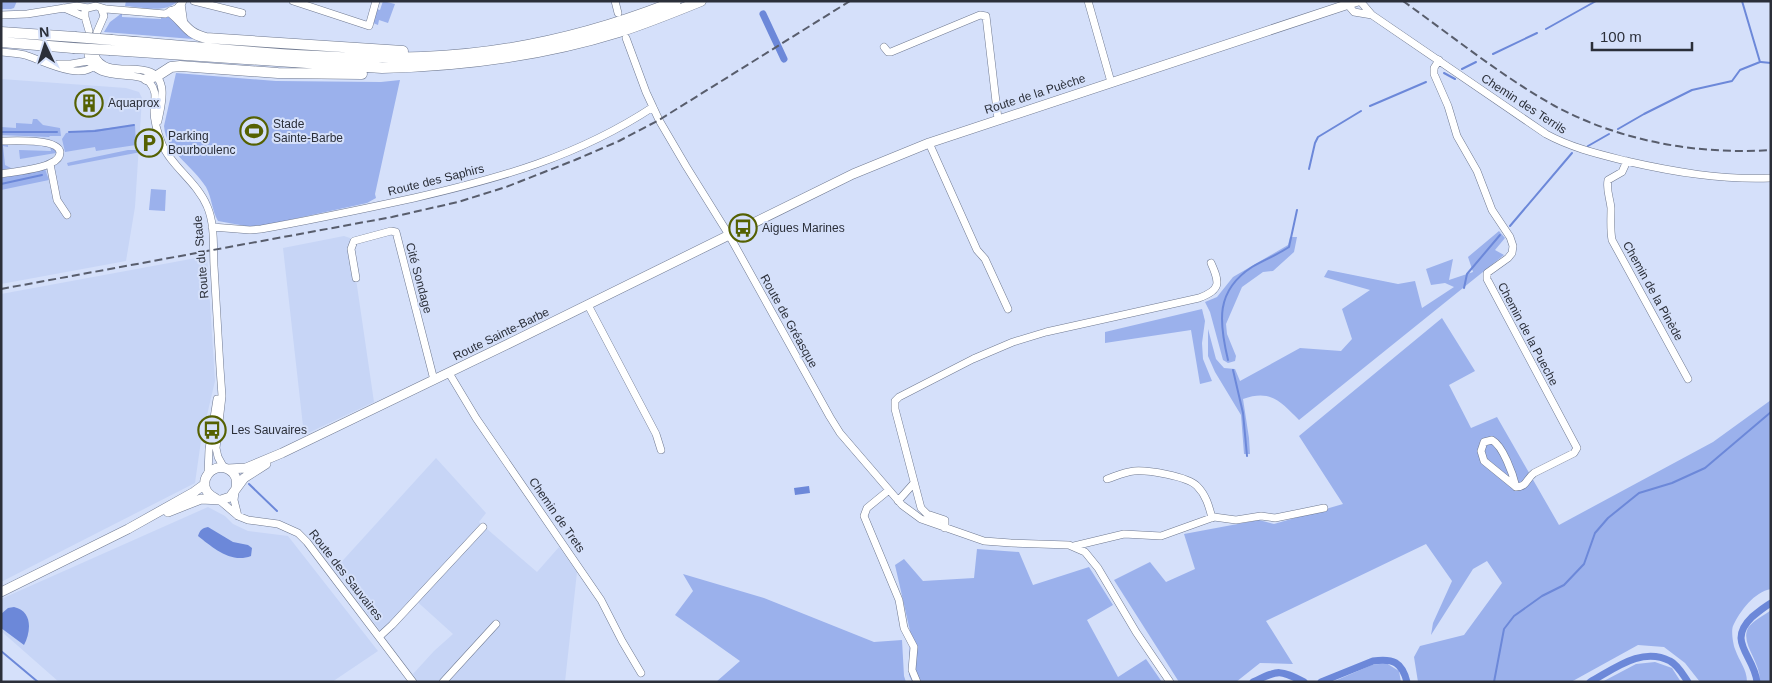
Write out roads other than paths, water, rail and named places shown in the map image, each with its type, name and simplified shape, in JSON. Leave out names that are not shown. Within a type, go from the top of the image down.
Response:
[{"type":"highway","points":[[1,42],[74,43],[390,58],[467,54],[569,36],[615,23],[676,1]]},
{"type":"highway","points":[[112,45],[382,68],[460,64],[508,58],[575,44],[627,29],[701,1]]},
{"type":"highway","points":[[178,7],[182,21],[188,30],[195,35],[206,38],[467,54]]},
{"type":"highway","points":[[1,32],[74,43]]},
{"type":"highway","points":[[146,79],[157,76],[171,67],[180,66],[278,73],[393,74],[436,70],[460,64]]},
{"type":"main road","name":"Route de la Puèche","points":[[730,235],[853,174],[929,142],[1359,1]]},
{"type":"main road","name":"Route Sainte-Barbe","points":[[226,468],[246,468],[282,453],[730,235]]},
{"type":"main road","name":"Route Sainte-Barbe","points":[[236,490],[244,478],[282,453]]},
{"type":"main road","points":[[128,529],[196,500],[206,498],[217,499],[230,497],[236,490],[236,480],[235,475],[226,468],[215,468],[208,474],[205,484],[208,493],[217,499]]},
{"type":"main road","points":[[1,592],[128,529],[205,484]]},
{"type":"street","points":[[194,1],[242,14]]},
{"type":"street","points":[[293,1],[369,26],[376,1]]},
{"type":"street","points":[[614,1],[618,13]]},
{"type":"street","points":[[1088,1],[1111,82]]},
{"type":"street","name":"Chemin des Terrils","points":[[1359,1],[1372,15],[1559,141],[1584,151],[1702,176],[1771,178]]},
{"type":"street","name":"Chemin des Terrils","points":[[1348,4],[1354,12],[1372,15]]},
{"type":"street","points":[[1,15],[27,14],[61,7],[77,6],[88,8],[96,6],[160,14],[178,7]]},
{"type":"street","points":[[61,7],[85,19],[91,25],[101,23]]},
{"type":"street","points":[[88,8],[85,19],[93,32],[111,15],[123,10]]},
{"type":"street","points":[[101,8],[104,13],[101,23]]},
{"type":"street","points":[[884,47],[888,52],[891,52],[980,15],[986,16],[998,119]]},
{"type":"street","name":"Route de Gréasque","points":[[626,38],[653,107],[686,166],[730,235],[830,417],[840,433],[889,490],[911,513],[921,519],[984,541],[1073,546]]},
{"type":"street","points":[[1,52],[25,55],[55,67],[75,71],[85,70],[93,59]]},
{"type":"street","points":[[93,59],[106,66],[150,72],[157,76],[162,91],[157,129]]},
{"type":"street","points":[[93,59],[108,74],[146,79]]},
{"type":"street","name":"Chemin de la Pueche","points":[[1439,60],[1434,68],[1434,74],[1448,106],[1458,136],[1477,171],[1494,214],[1510,237],[1513,246],[1512,253],[1508,258],[1487,273],[1487,279],[1577,448],[1574,453],[1534,473],[1526,484],[1516,487]]},
{"type":"street","name":"Route du Stade","points":[[146,79],[156,92],[154,112],[157,129],[165,149],[202,195],[210,214],[222,396],[216,448],[218,457],[226,468]]},
{"type":"street","name":"Route des Saphirs","points":[[212,227],[262,229],[339,215],[466,186],[535,165],[582,147],[621,127],[653,107]]},
{"type":"street","points":[[1,141],[48,142],[56,145],[59,148],[60,154],[58,159],[50,164],[1,174]]},
{"type":"street","points":[[929,142],[977,250],[985,258],[1008,309]]},
{"type":"street","name":"Chemin de la Pinède","points":[[1627,161],[1622,172],[1608,180],[1612,240],[1688,379]]},
{"type":"street","points":[[50,164],[57,200],[67,215]]},
{"type":"street","name":"Cité Sondage","points":[[356,278],[351,249],[354,241],[391,231],[396,232],[434,380]]},
{"type":"street","points":[[945,528],[945,520],[927,514],[921,508],[894,409],[898,398],[973,359],[1013,342],[1046,332],[1199,298],[1209,294],[1214,290],[1218,280],[1210,264]]},
{"type":"street","points":[[588,305],[656,434],[661,450]]},
{"type":"street","name":"Route du Stade","points":[[208,474],[209,449],[219,387],[220,368]]},
{"type":"street","name":"Chemin de Trets","points":[[449,373],[480,424],[601,600],[641,673]]},
{"type":"street","points":[[1492,440],[1496,443],[1512,472],[1516,487],[1484,461],[1481,451],[1484,442],[1492,440]]},
{"type":"street","points":[[1108,479],[1124,473],[1138,471],[1186,480],[1198,487],[1202,492],[1207,500],[1212,518]]},
{"type":"street","points":[[898,500],[914,483]]},
{"type":"street","points":[[236,490],[234,500],[238,516]]},
{"type":"street","points":[[889,490],[867,508],[864,516],[899,600],[904,628],[914,647],[912,670],[917,682]]},
{"type":"street","name":"Route des Sauvaires","points":[[217,499],[238,516],[247,520],[278,524],[298,534],[307,542],[413,682]]},
{"type":"street","points":[[1073,546],[1124,534],[1161,536],[1212,518],[1236,520],[1261,516],[1275,518],[1324,508]]},
{"type":"street","points":[[380,636],[483,527]]},
{"type":"street","points":[[1073,546],[1085,552],[1092,559],[1136,632],[1170,682]]},
{"type":"street","points":[[443,682],[496,624]]},
{"type":"waterway","points":[[1546,29],[1596,1]]},
{"type":"waterway","points":[[1618,129],[1692,90],[1732,81],[1740,70],[1760,62],[1742,1]]},
{"type":"waterway","points":[[763,14],[784,59]]},
{"type":"waterway","points":[[1493,54],[1537,33]]},
{"type":"waterway","points":[[1462,69],[1476,62]]},
{"type":"waterway","points":[[1761,62],[1771,63]]},
{"type":"waterway","points":[[1444,73],[1455,79]]},
{"type":"waterway","points":[[1370,106],[1426,82]]},
{"type":"waterway","points":[[1309,169],[1318,137],[1361,111]]},
{"type":"waterway","points":[[69,132],[95,131],[134,125]]},
{"type":"waterway","points":[[1,132],[57,132]]},
{"type":"waterway","points":[[1588,146],[1609,134]]},
{"type":"waterway","points":[[1510,226],[1572,153]]},
{"type":"waterway","points":[[1,184],[42,175]]},
{"type":"waterway","points":[[1228,360],[1222,320],[1223,308],[1231,286],[1252,267],[1289,247],[1297,210]]},
{"type":"waterway","points":[[1464,288],[1467,274],[1500,235]]},
{"type":"waterway","points":[[1233,370],[1243,413],[1247,456]]},
{"type":"waterway","points":[[1494,682],[1504,629],[1514,616],[1542,596],[1564,585],[1584,564],[1595,533],[1608,518],[1639,493],[1672,483],[1705,468],[1771,412]]},
{"type":"waterway","points":[[249,484],[277,511]]},
{"type":"waterway","points":[[1757,682],[1755,672],[1741,641],[1741,634],[1752,617],[1771,603]]},
{"type":"waterway","points":[[1,651],[38,682]]},
{"type":"waterway","points":[[1590,682],[1628,661],[1649,656],[1660,657],[1670,661],[1680,670],[1688,682]]},
{"type":"waterway","points":[[1321,682],[1373,661],[1386,660],[1399,666],[1407,682]]},
{"type":"waterway","points":[[1253,682],[1274,673],[1283,673],[1304,682]]},
{"type":"railway","points":[[1,289],[392,217],[458,202],[506,187],[619,141],[659,120],[850,1]]},
{"type":"railway","points":[[1403,1],[1476,55],[1533,93],[1553,105],[1605,128],[1659,143],[1687,147],[1715,150],[1771,150]]},
{"type":"place","name":"Aquaprox","points":[[89,103]]},
{"type":"place","name":"Stade Sainte-Barbe","points":[[254,131]]},
{"type":"place","name":"Parking Bourboulenc","points":[[149,143]]},
{"type":"place","name":"Aigues Marines","points":[[743,228]]},
{"type":"place","name":"Les Sauvaires","points":[[212,430]]}]
